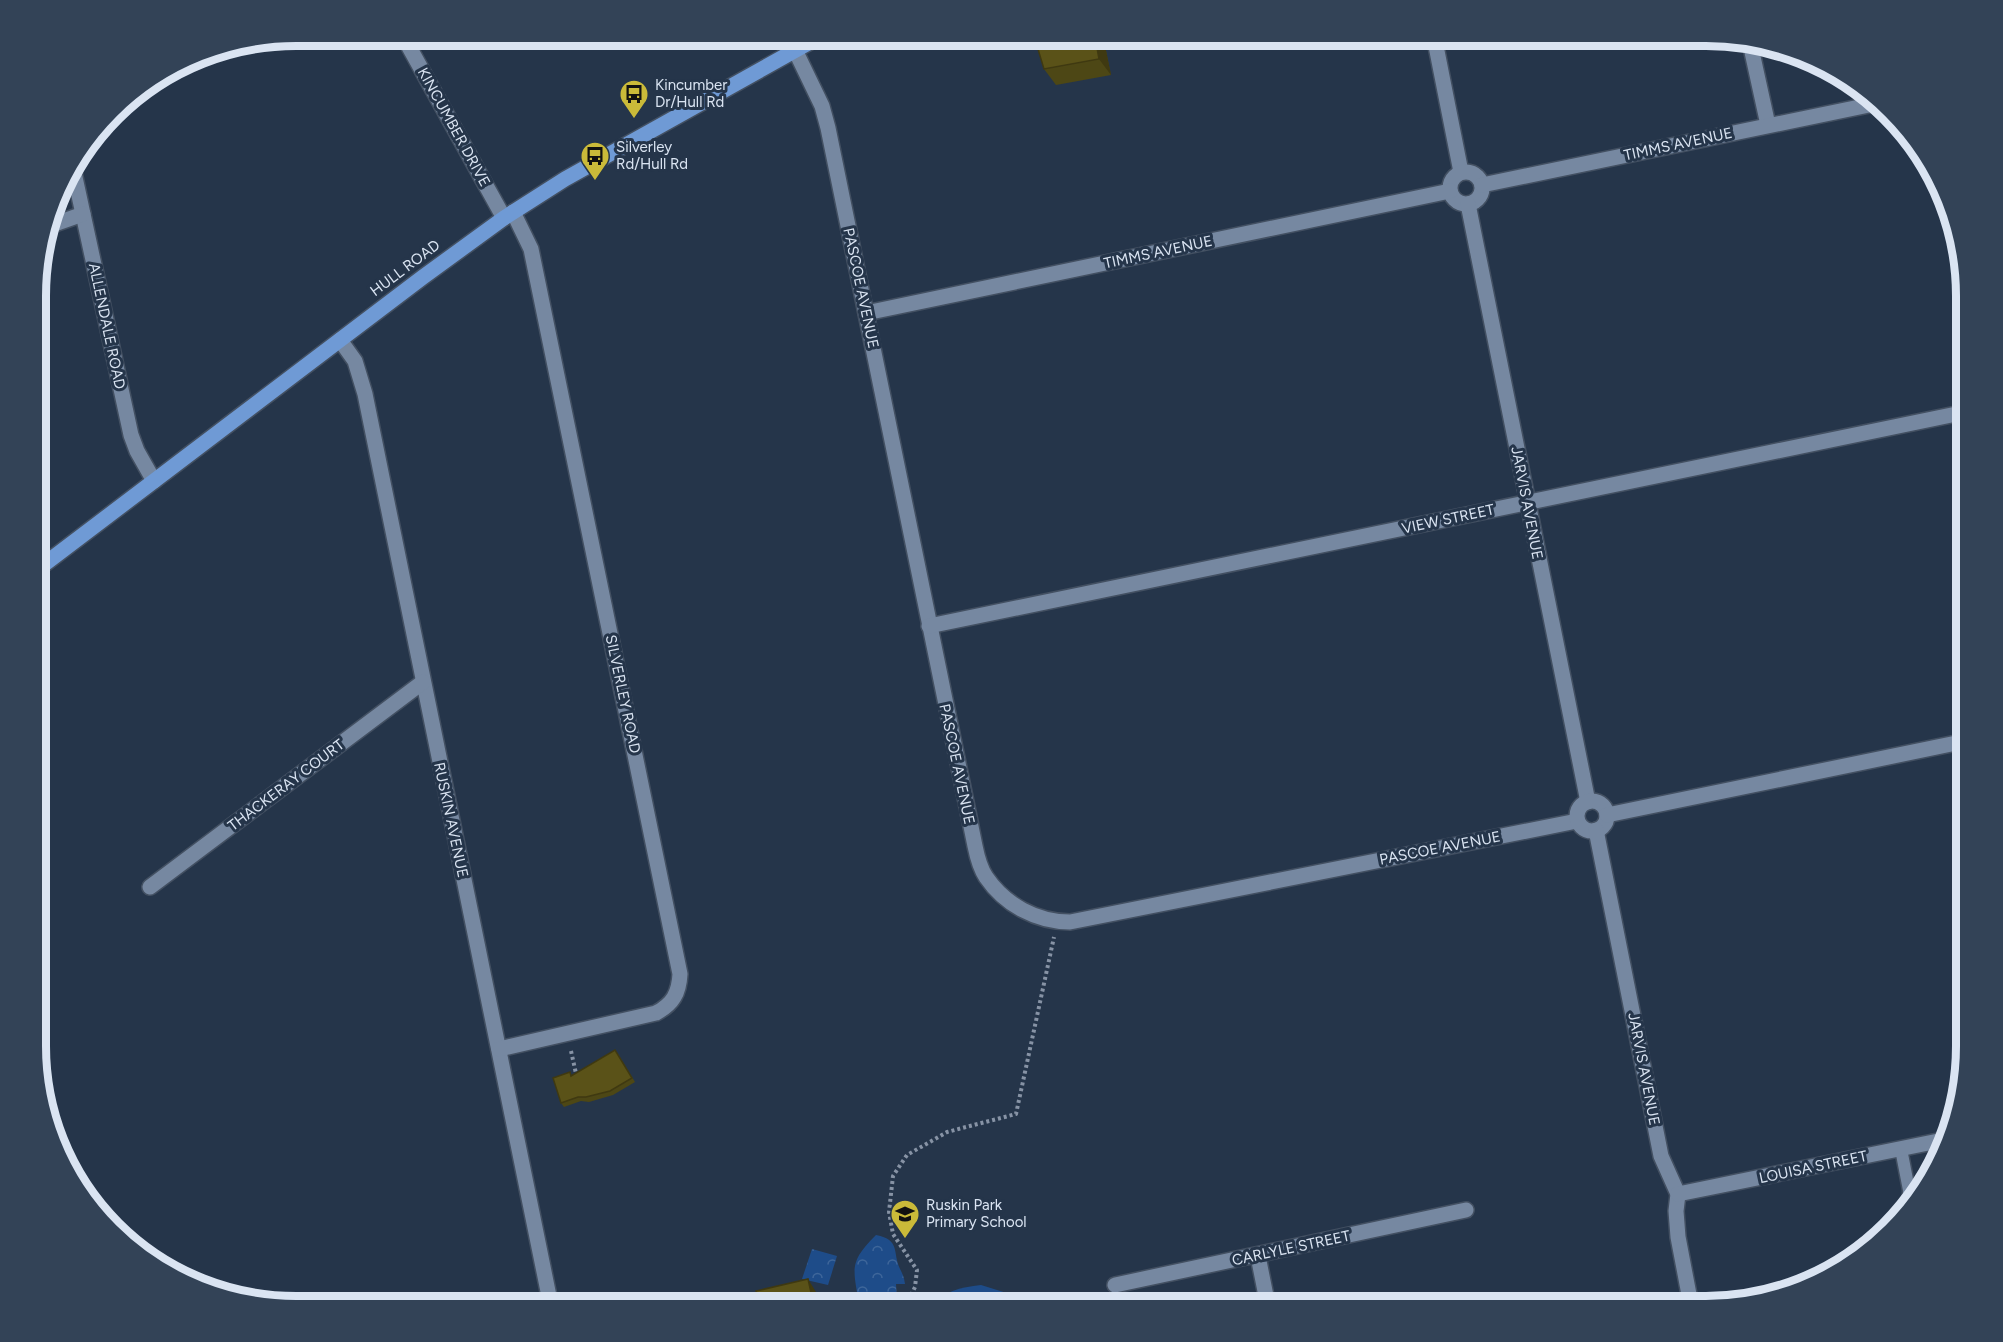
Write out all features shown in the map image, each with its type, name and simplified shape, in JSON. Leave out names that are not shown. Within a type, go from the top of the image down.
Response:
[{"type":"main road","name":"HULL ROAD","points":[[46,563],[508,215],[565,179],[802,46]]},
{"type":"street","name":"KINCUMBER DRIVE","points":[[409,46],[508,215]]},
{"type":"street","points":[[1436,46],[1461,172]]},
{"type":"street","name":"PASCOE AVENUE","points":[[795,50],[822,106],[828,128],[975,846],[986,877],[1015,906],[1031,916],[1057,922],[1087,920],[1577,821]]},
{"type":"street","points":[[1752,51],[1768,126]]},
{"type":"street","name":"TIMMS AVENUE","points":[[1482,185],[1868,105]]},
{"type":"street","points":[[1461,172],[1472,172],[1480,179],[1482,185],[1479,197],[1467,204],[1454,200],[1450,191],[1453,178],[1461,172]]},
{"type":"street","name":"ALLENDALE ROAD","points":[[75,179],[131,435],[154,481]]},
{"type":"street","name":"TIMMS AVENUE","points":[[866,313],[1450,191]]},
{"type":"street","name":"JARVIS AVENUE","points":[[1467,204],[1588,802]]},
{"type":"street","points":[[58,223],[83,214]]},
{"type":"street","name":"SILVERLEY ROAD","points":[[499,1049],[656,1013],[666,1008],[675,998],[680,986],[680,974],[531,249],[525,232],[508,215]]},
{"type":"street","name":"RUSKIN AVENUE","points":[[340,340],[355,361],[364,394],[549,1296]]},
{"type":"street","name":"VIEW STREET","points":[[929,626],[1956,414]]},
{"type":"street","name":"THACKERAY COURT","points":[[150,887],[423,682]]},
{"type":"street","points":[[1607,815],[1956,743]]},
{"type":"street","points":[[1588,802],[1598,802],[1607,815],[1604,825],[1596,831],[1585,830],[1577,821],[1577,811],[1588,802]]},
{"type":"street","name":"JARVIS AVENUE","points":[[1596,831],[1661,1156],[1678,1194],[1677,1237],[1689,1296]]},
{"type":"street","name":"LOUISA STREET","points":[[1678,1194],[1937,1141]]},
{"type":"street","name":"CARLYLE STREET","points":[[1115,1285],[1466,1210]]},
{"type":"street","points":[[1258,1256],[1266,1296]]},
{"type":"lane","points":[[1901,1149],[1909,1192]]},
{"type":"path","points":[[911,1296],[915,1287],[917,1270],[893,1234],[888,1212],[893,1176],[908,1155],[947,1132],[1016,1114],[1057,922]]},
{"type":"path","points":[[571,1052],[577,1078]]},
{"type":"green space","points":[[876,1235],[892,1243],[905,1284],[896,1284],[897,1296],[858,1296],[855,1266],[867,1244]]},
{"type":"green space","points":[[812,1249],[837,1256],[828,1285],[802,1279]]},
{"type":"green space","points":[[981,1285],[1012,1296],[942,1296],[966,1287]]},
{"type":"building","points":[[1037,46],[1097,46],[1099,59],[1044,69]]},
{"type":"building","points":[[615,1050],[632,1078],[610,1091],[561,1103],[553,1078],[570,1072],[571,1076]]},
{"type":"building","points":[[808,1279],[812,1296],[757,1296],[756,1291]]},
{"type":"place","name":"Kincumber Dr/Hull Rd","points":[[634,120]]},
{"type":"place","name":"Silverley Rd/Hull Rd","points":[[595,182]]},
{"type":"place","name":"Ruskin Park Primary School","points":[[905,1240]]}]
